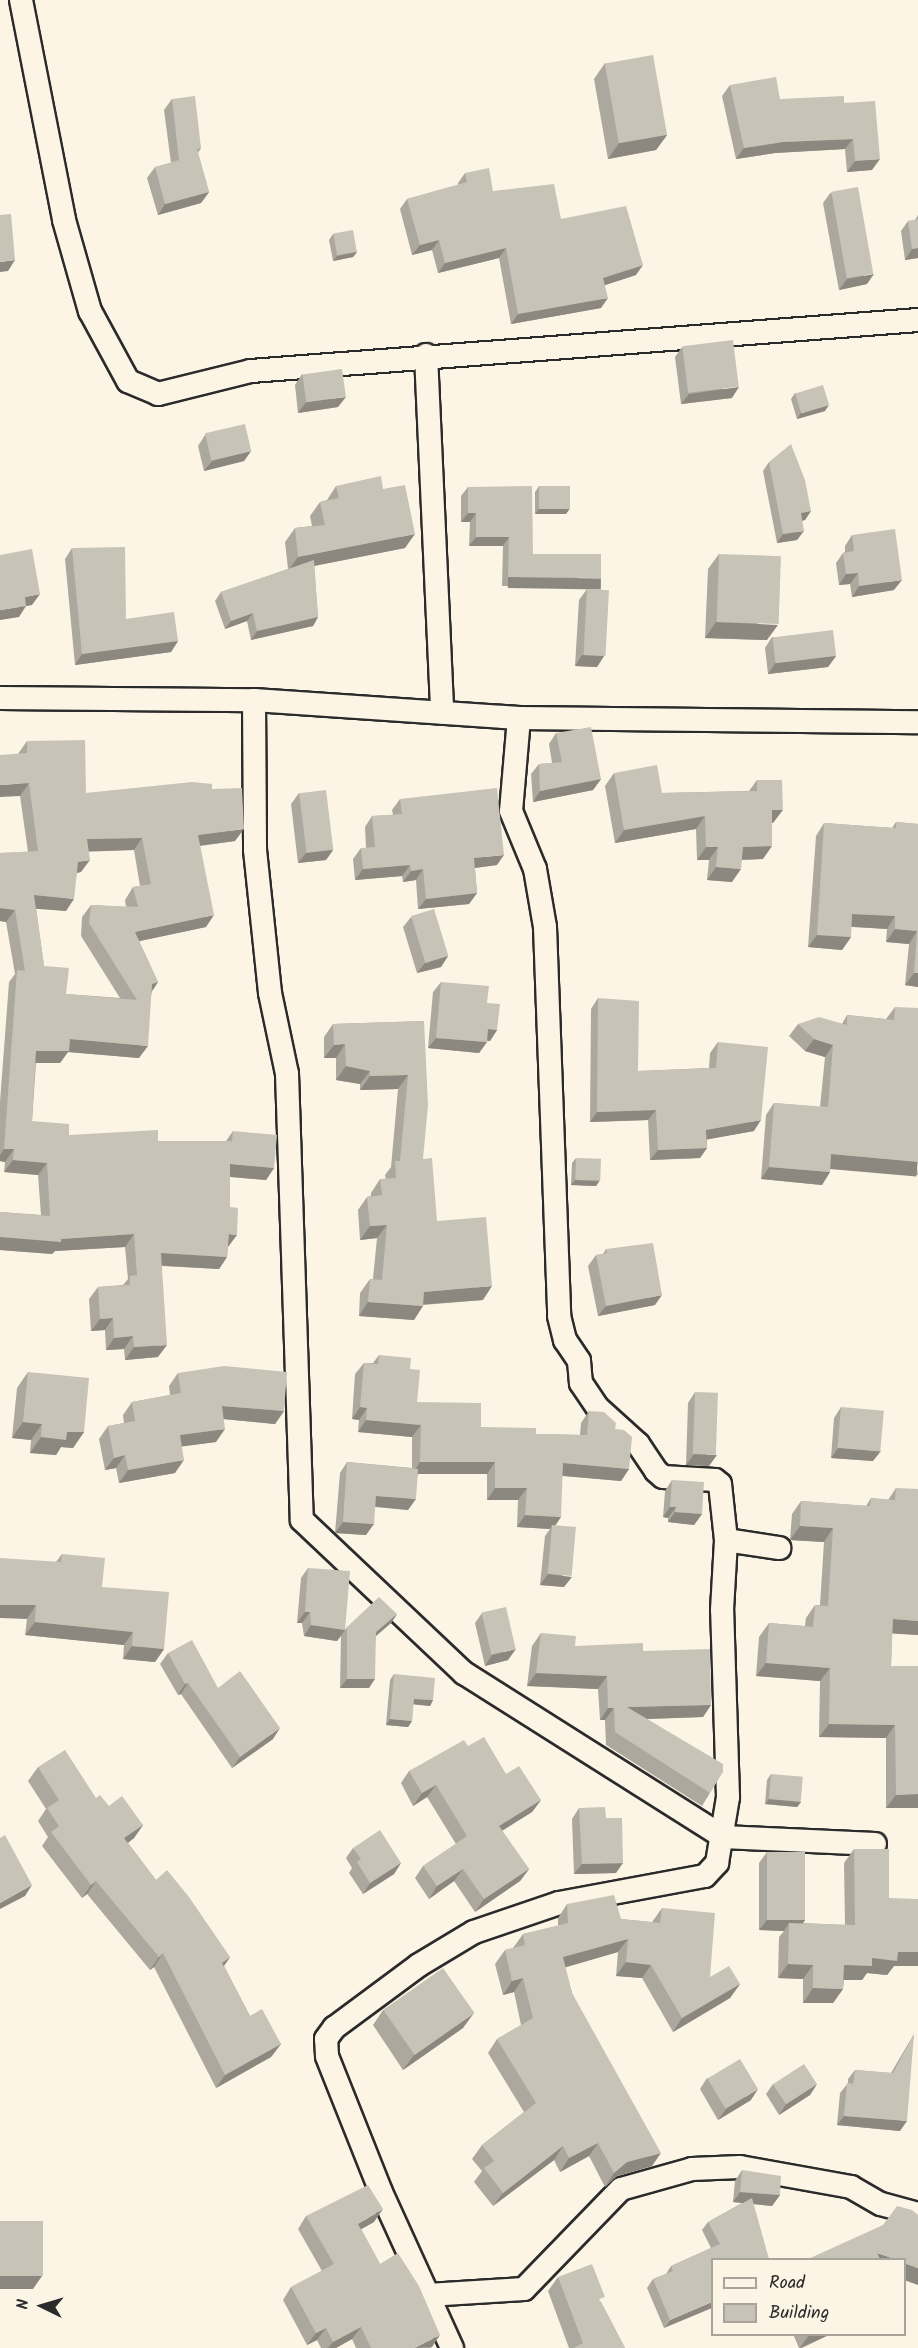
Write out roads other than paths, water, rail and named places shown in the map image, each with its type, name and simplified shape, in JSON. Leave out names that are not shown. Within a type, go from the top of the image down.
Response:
[{"type":"street","points":[[21,0],[67,231],[90,311],[128,381],[159,394],[228,374],[426,355],[918,320]]},
{"type":"street","points":[[426,355],[442,713]]},
{"type":"street","points":[[0,698],[254,700],[519,718],[918,722]]},
{"type":"street","points":[[254,700],[255,850],[270,993],[286,1074],[302,1520],[464,1673],[723,1837],[874,1844]]},
{"type":"street","points":[[452,2348],[381,2192],[327,2056],[326,2039],[334,2028],[419,1965],[474,1932],[559,1903],[705,1876],[717,1863],[728,1797],[722,1610],[726,1540],[720,1484],[715,1480],[663,1477],[657,1472],[638,1444],[598,1408],[581,1383],[579,1361],[564,1340],[559,1316],[544,927],[535,869],[511,811],[519,718]]},
{"type":"street","points":[[726,1540],[779,1548]]},
{"type":"street","points":[[428,2295],[524,2289],[621,2188],[692,2169],[740,2167],[851,2187],[881,2204],[918,2214]]}]
